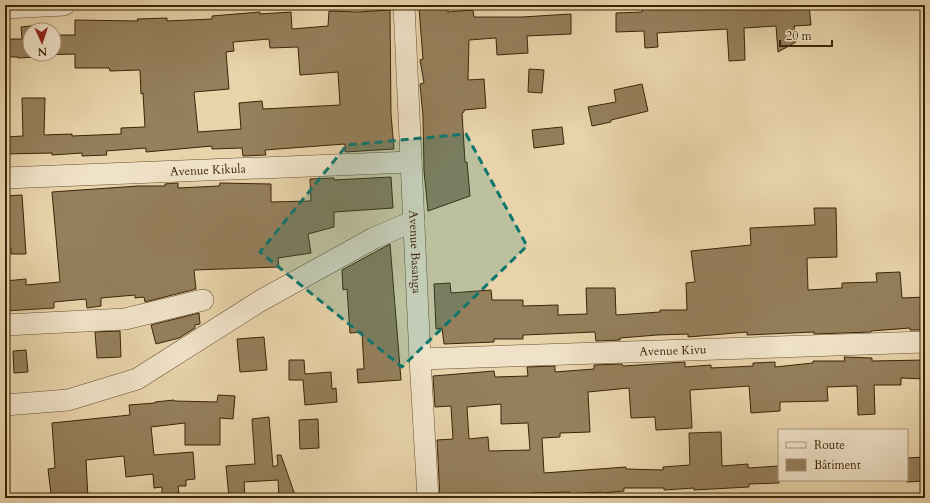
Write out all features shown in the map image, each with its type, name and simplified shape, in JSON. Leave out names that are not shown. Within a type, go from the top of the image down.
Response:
[{"type":"street","points":[[5,8],[64,5]]},
{"type":"street","name":"Avenue Basanga","points":[[404,5],[420,359],[428,498]]},
{"type":"street","name":"Avenue Kikula","points":[[5,178],[411,162]]},
{"type":"street","points":[[5,405],[68,400],[137,379],[260,301],[374,238],[414,221]]},
{"type":"street","points":[[5,325],[125,319],[203,300]]},
{"type":"street","name":"Avenue Kivu","points":[[420,359],[925,342]]},
{"type":"highlighted area","points":[[466,134],[527,246],[402,367],[260,252],[347,145]]},
{"type":"building","points":[[642,5],[809,5],[811,25],[794,26],[796,42],[778,52],[776,26],[744,28],[745,60],[729,61],[727,29],[657,33],[658,47],[645,48],[644,31],[616,32],[616,13],[642,12]]},
{"type":"building","points":[[448,6],[448,12],[473,10],[474,17],[522,17],[571,14],[571,34],[527,36],[528,53],[497,55],[496,38],[469,40],[468,80],[484,79],[486,108],[464,110],[462,113],[465,162],[467,162],[470,196],[428,211],[424,171],[423,116],[420,84],[424,83],[420,60],[423,59],[419,8]]},
{"type":"building","points":[[390,10],[391,114],[394,149],[345,152],[345,144],[265,150],[266,155],[243,156],[242,148],[212,149],[212,146],[146,152],[146,148],[106,151],[107,155],[82,156],[82,153],[52,155],[52,153],[5,154],[5,137],[23,136],[22,98],[45,98],[44,135],[72,134],[72,136],[121,134],[121,128],[145,127],[140,70],[110,71],[109,68],[75,68],[75,54],[62,54],[62,35],[75,35],[75,20],[138,21],[137,19],[167,18],[167,21],[212,19],[212,16],[260,12],[260,14],[291,12],[292,29],[328,26],[329,11],[358,12]],"holes":[[[269,39],[270,48],[298,47],[300,75],[338,72],[340,105],[263,109],[262,101],[239,103],[241,129],[198,132],[194,92],[229,89],[226,52],[234,51],[233,42]]]},
{"type":"building","points":[[5,39],[22,39],[22,58],[5,57]]},
{"type":"building","points":[[529,69],[544,70],[542,93],[528,92]]},
{"type":"building","points":[[642,84],[648,111],[592,126],[588,107],[616,102],[614,90]]},
{"type":"building","points":[[562,127],[564,144],[534,148],[532,130]]},
{"type":"building","points":[[391,177],[393,208],[334,212],[334,227],[308,234],[311,253],[278,258],[279,267],[194,270],[196,289],[145,302],[144,297],[135,298],[135,295],[101,298],[101,306],[87,308],[86,299],[54,302],[54,308],[5,311],[5,281],[26,279],[26,285],[60,282],[52,192],[138,186],[165,186],[165,184],[178,183],[178,188],[219,186],[220,183],[271,184],[271,202],[311,201],[310,179],[334,178],[334,180]]},
{"type":"building","points":[[22,195],[26,254],[11,254],[11,248],[5,248],[5,196]]},
{"type":"building","points":[[814,208],[836,208],[837,257],[807,258],[808,290],[842,288],[842,283],[877,282],[876,273],[900,272],[902,298],[925,297],[925,330],[910,330],[910,328],[871,332],[814,334],[814,332],[747,335],[747,332],[688,337],[688,334],[657,335],[620,338],[620,340],[596,341],[595,332],[523,335],[523,339],[494,339],[494,342],[444,344],[442,328],[436,329],[434,284],[450,283],[451,293],[491,290],[492,300],[523,300],[523,306],[558,305],[558,315],[587,314],[586,288],[615,288],[616,315],[660,312],[660,310],[687,310],[686,283],[695,282],[691,251],[751,245],[750,228],[815,225]]},
{"type":"building","points":[[390,244],[401,380],[358,383],[357,369],[364,369],[362,332],[350,333],[347,289],[343,290],[342,270]]},
{"type":"building","points":[[199,313],[200,324],[195,325],[195,328],[179,338],[156,344],[151,325]]},
{"type":"building","points":[[120,331],[121,357],[97,358],[95,332]]},
{"type":"building","points":[[264,337],[267,370],[240,372],[237,339]]},
{"type":"building","points":[[26,350],[28,372],[14,373],[13,351]]},
{"type":"building","points":[[844,357],[872,358],[872,361],[925,360],[925,379],[901,378],[901,385],[874,385],[875,414],[858,415],[857,386],[827,387],[828,401],[780,402],[780,411],[751,413],[749,386],[690,390],[692,428],[656,430],[655,417],[631,418],[629,388],[588,392],[590,432],[560,433],[560,437],[542,438],[544,473],[626,467],[626,469],[663,470],[663,467],[690,465],[689,433],[721,432],[722,466],[748,464],[748,468],[778,466],[779,483],[749,484],[749,487],[694,490],[694,488],[664,490],[664,488],[624,488],[624,491],[602,493],[531,493],[531,498],[502,498],[502,493],[471,494],[471,498],[440,498],[437,440],[453,439],[451,406],[435,407],[433,376],[494,371],[495,377],[528,376],[527,367],[555,366],[555,372],[594,369],[594,365],[622,364],[623,366],[685,362],[685,367],[711,365],[711,368],[753,366],[753,363],[775,362],[775,367],[813,363],[813,361],[845,361]],"holes":[[[501,404],[501,424],[528,423],[530,450],[489,451],[488,437],[469,439],[467,407]]]},
{"type":"building","points":[[289,360],[304,360],[305,374],[331,372],[332,389],[336,388],[337,402],[305,405],[303,380],[289,380]]},
{"type":"building","points":[[218,395],[235,396],[233,419],[220,418],[220,445],[185,445],[185,423],[151,427],[154,455],[193,452],[195,479],[186,480],[186,486],[178,486],[179,493],[162,495],[162,487],[154,488],[153,474],[126,477],[124,456],[86,460],[88,498],[61,498],[61,493],[51,494],[48,469],[55,468],[52,423],[130,415],[129,405],[174,400],[217,402]]},
{"type":"building","points":[[269,417],[273,467],[278,465],[277,455],[281,455],[296,498],[279,498],[278,480],[244,482],[245,498],[229,498],[226,466],[255,464],[252,419]]},
{"type":"building","points":[[318,419],[319,448],[300,449],[299,420]]},
{"type":"building","points":[[925,457],[925,481],[907,482],[908,458]]}]
